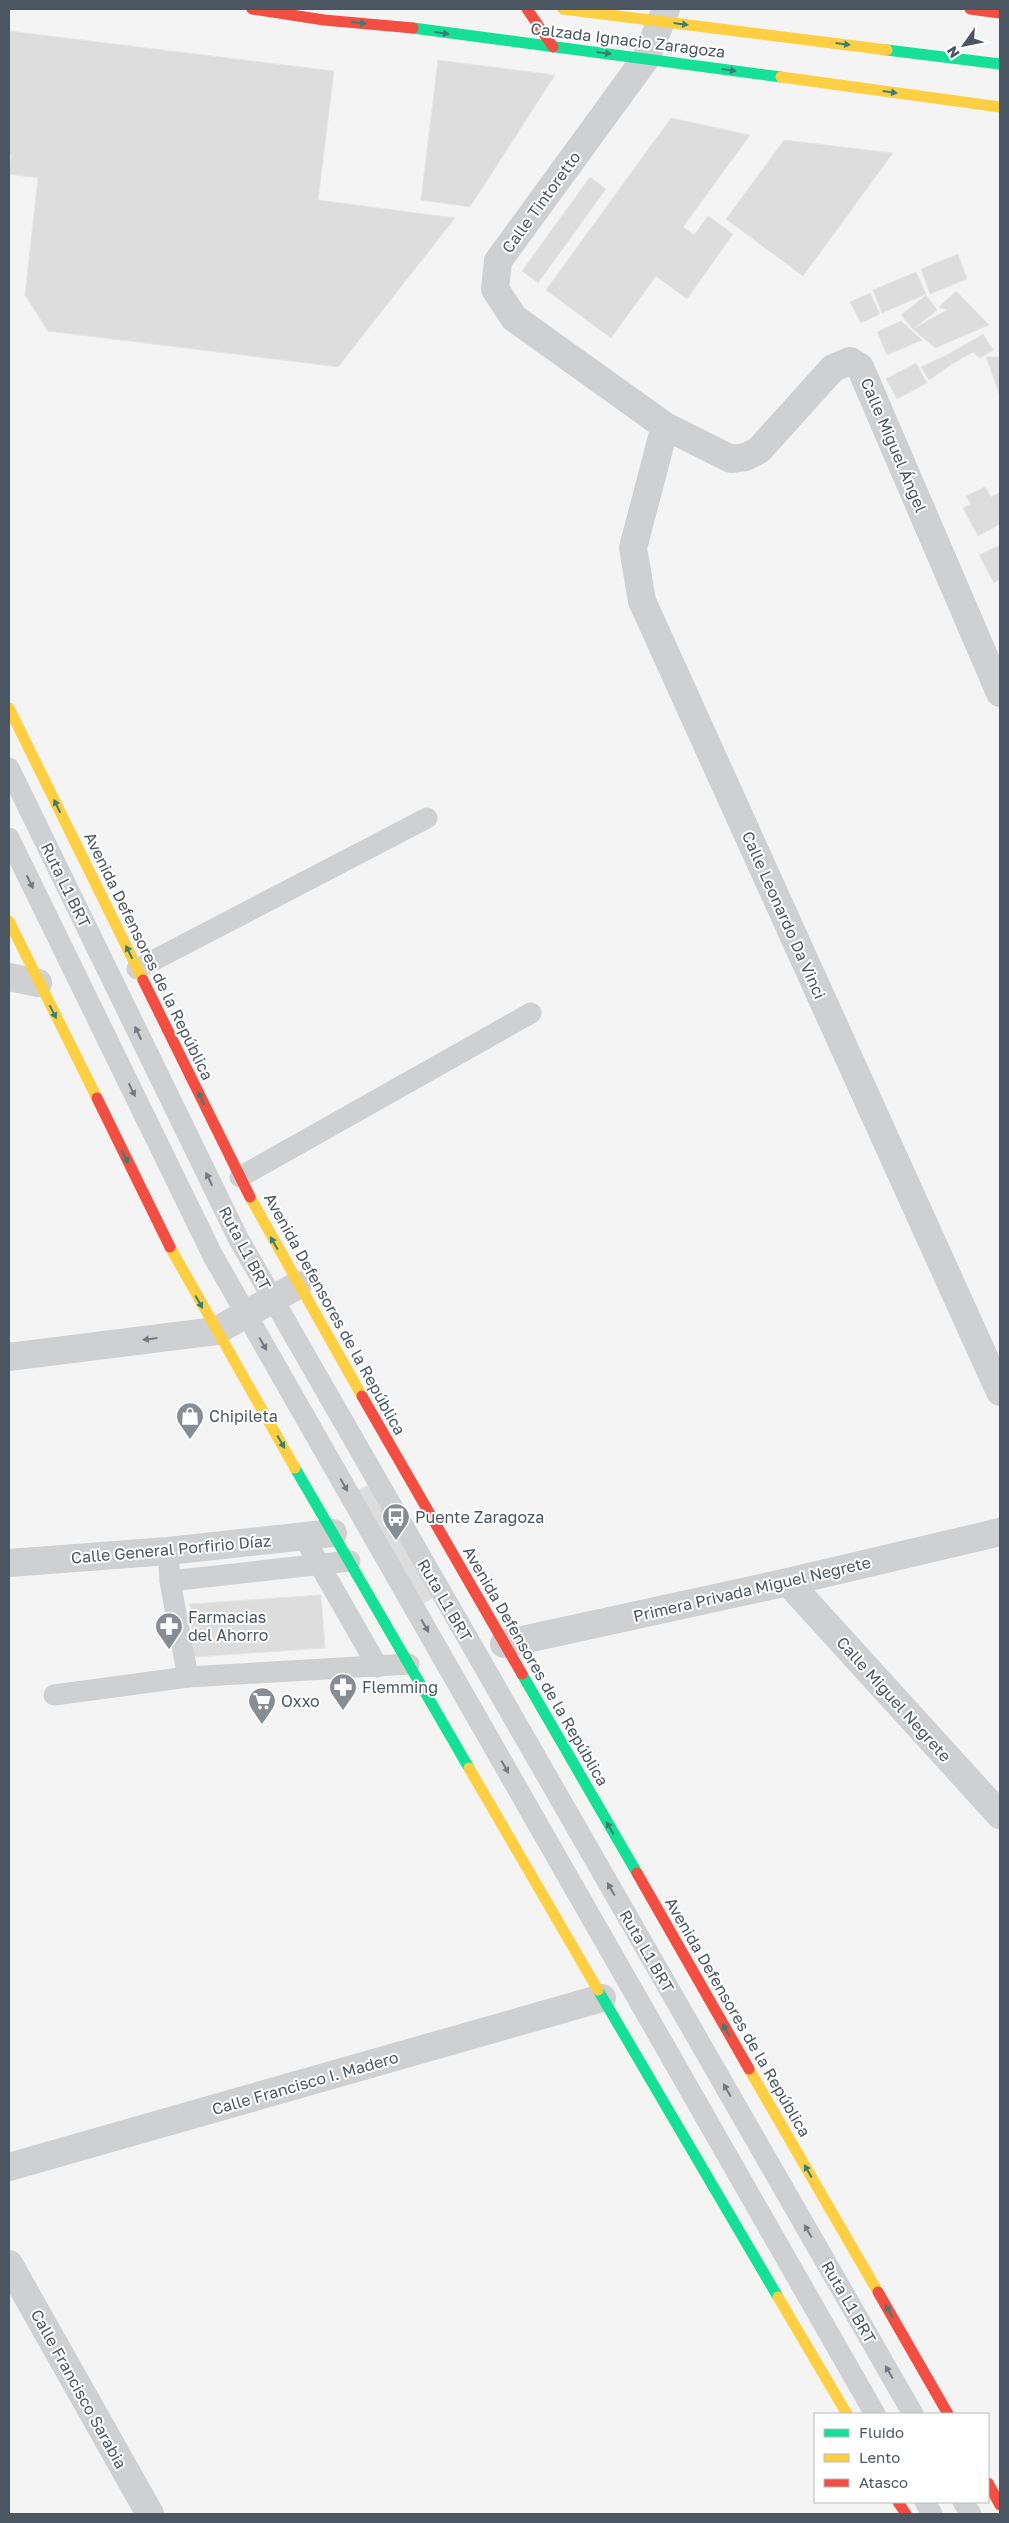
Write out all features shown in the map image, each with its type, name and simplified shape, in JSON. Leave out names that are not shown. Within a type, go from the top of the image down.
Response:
[{"type":"main road","name":"Calzada Ignacio Zaragoza","points":[[252,9],[324,20],[394,26],[646,58],[1000,107]]},
{"type":"main road","points":[[527,9],[553,47]]},
{"type":"main road","name":"Calzada Ignacio Zaragoza","points":[[564,9],[1000,64]]},
{"type":"main road","points":[[970,9],[1000,13]]},
{"type":"main road","points":[[394,26],[410,14]]},
{"type":"main road","name":"Avenida Defensores de la República","points":[[9,708],[263,1224],[947,2413]]},
{"type":"main road","points":[[9,921],[38,983],[184,1274],[602,1998],[846,2413]]},
{"type":"street","name":"Calle Tintoretto","points":[[665,426],[514,318],[495,289],[498,260],[646,58],[666,9]]},
{"type":"street","name":"Calle Miguel Ángel","points":[[665,426],[731,459],[746,457],[759,450],[833,368],[850,361],[860,367],[1000,693]]},
{"type":"street","name":"Calle Leonardo Da Vinci","points":[[665,426],[633,548],[642,601],[1000,1392]]},
{"type":"street","points":[[9,977],[38,983]]},
{"type":"street","points":[[9,1357],[216,1331],[298,1285]]},
{"type":"street","name":"Primera Privada Miguel Negrete","points":[[504,1644],[788,1582],[1000,1532]]},
{"type":"street","name":"Calle General Porfirio Díaz","points":[[9,1563],[168,1551],[334,1533]]},
{"type":"street","name":"Calle Miguel Negrete","points":[[788,1582],[1000,1815]]},
{"type":"street","name":"Calle Francisco I. Madero","points":[[9,2167],[602,1998]]},
{"type":"street","name":"Calle Francisco Sarabia","points":[[9,2264],[150,2514]]},
{"type":"lane","name":"Ruta L1 BRT","points":[[9,768],[238,1238],[912,2413]]},
{"type":"lane","points":[[137,969],[427,818]]},
{"type":"lane","name":"Ruta L1 BRT","points":[[9,838],[214,1256],[874,2413]]},
{"type":"lane","points":[[240,1177],[531,1012]]},
{"type":"lane","points":[[303,1536],[378,1667]]},
{"type":"lane","points":[[168,1551],[170,1580],[188,1677]]},
{"type":"lane","points":[[170,1580],[350,1562]]},
{"type":"lane","points":[[54,1695],[188,1677],[409,1664]]},
{"type":"lane","points":[[965,2503],[971,2514]]},
{"type":"lane","points":[[908,2509],[932,2514]]},
{"type":"building","points":[[9,31],[334,71],[318,200],[455,218],[338,367],[48,331],[25,295],[38,178],[9,174],[11,155],[9,155]]},
{"type":"building","points":[[438,60],[555,75],[470,207],[421,200]]},
{"type":"building","points":[[671,118],[750,135],[683,227],[694,235],[708,216],[733,234],[687,299],[656,276],[611,338],[546,290]]},
{"type":"building","points":[[784,140],[893,153],[803,276],[726,219]]},
{"type":"building","points":[[590,177],[606,189],[538,283],[522,271]]},
{"type":"building","points":[[958,254],[967,279],[930,294],[921,269]]},
{"type":"building","points":[[916,272],[926,294],[882,313],[873,290]]},
{"type":"building","points":[[956,291],[989,325],[935,348],[913,329],[947,310],[939,307]]},
{"type":"building","points":[[870,293],[880,314],[861,323],[850,302]]},
{"type":"building","points":[[926,295],[937,310],[913,329],[901,315]]},
{"type":"building","points":[[901,321],[922,340],[887,355],[877,332]]},
{"type":"building","points":[[983,334],[993,350],[980,358],[973,352],[952,364],[947,355]]},
{"type":"building","points":[[947,355],[952,364],[929,380],[921,367]]},
{"type":"building","points":[[986,357],[1000,357],[1000,396]]},
{"type":"building","points":[[916,363],[927,383],[897,399],[886,379]]},
{"type":"building","points":[[985,487],[991,497],[1000,492],[1000,524],[978,536],[963,508],[971,504],[966,496]]},
{"type":"building","points":[[1000,545],[1000,579],[994,583],[979,555]]},
{"type":"building","points":[[372,1483],[437,1596],[418,1606],[353,1493]]},
{"type":"building","points":[[321,1595],[325,1648],[194,1657],[190,1604]]},
{"type":"traffic: fast","points":[[413,28],[781,77]]},
{"type":"traffic: fast","points":[[887,50],[1000,64]]},
{"type":"traffic: fast","points":[[295,1468],[469,1768]]},
{"type":"traffic: fast","points":[[522,1674],[637,1873]]},
{"type":"traffic: fast","points":[[598,1990],[778,2297]]},
{"type":"traffic: slow","points":[[563,9],[887,50]]},
{"type":"traffic: slow","points":[[781,77],[1000,107]]},
{"type":"traffic: slow","points":[[9,708],[143,980]]},
{"type":"traffic: slow","points":[[9,921],[97,1098]]},
{"type":"traffic: slow","points":[[250,1197],[362,1396]]},
{"type":"traffic: slow","points":[[170,1247],[295,1468]]},
{"type":"traffic: slow","points":[[469,1768],[598,1990]]},
{"type":"traffic: slow","points":[[749,2069],[878,2292]]},
{"type":"traffic: slow","points":[[778,2297],[846,2413]]},
{"type":"traffic: jam","points":[[252,9],[324,20],[413,28]]},
{"type":"traffic: jam","points":[[527,9],[553,47]]},
{"type":"traffic: jam","points":[[970,9],[1000,13]]},
{"type":"traffic: jam","points":[[143,980],[250,1197]]},
{"type":"traffic: jam","points":[[97,1098],[170,1247]]},
{"type":"traffic: jam","points":[[362,1396],[522,1674]]},
{"type":"traffic: jam","points":[[637,1873],[749,2069]]},
{"type":"traffic: jam","points":[[878,2292],[947,2413]]},
{"type":"traffic: jam","points":[[989,2485],[1000,2505]]},
{"type":"traffic: jam","points":[[899,2503],[906,2514]]},
{"type":"place","name":"Chipileta","points":[[190,1440]]},
{"type":"place","name":"Puente Zaragoza","points":[[396,1541]]},
{"type":"place","name":"Farmacias del Ahorro","points":[[169,1650]]},
{"type":"place","name":"Flemming","points":[[343,1711]]},
{"type":"place","name":"Oxxo","points":[[262,1725]]}]
